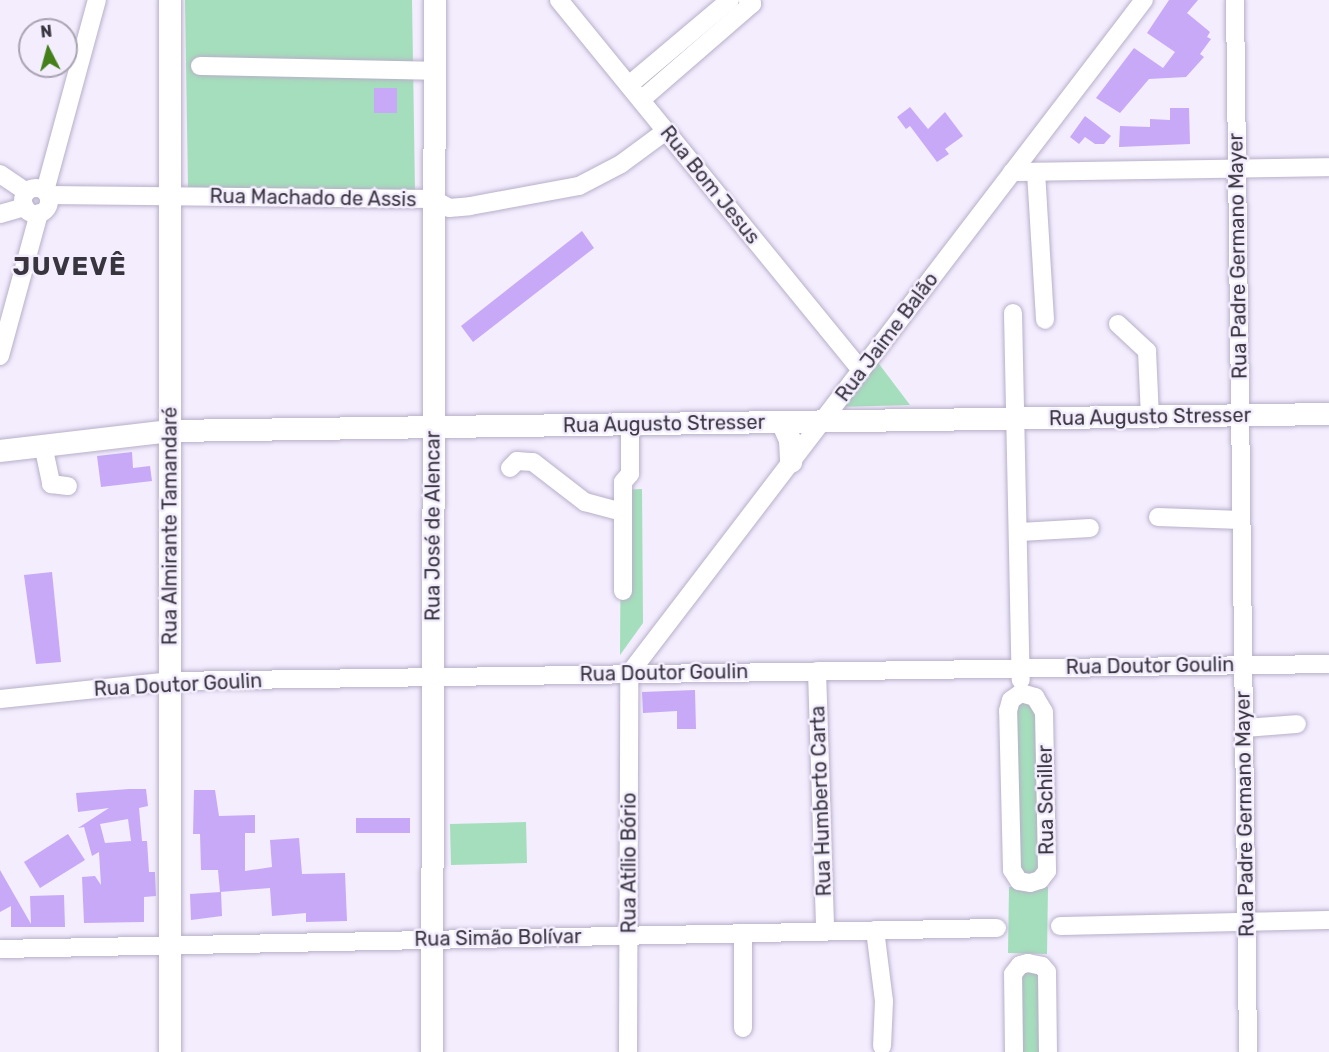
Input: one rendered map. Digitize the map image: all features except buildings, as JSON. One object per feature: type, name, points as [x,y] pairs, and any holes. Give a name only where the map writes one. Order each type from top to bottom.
[{"type":"main road","name":"Rua Almirante Tamandaré","points":[[170,0],[170,1052]]},
{"type":"main road","name":"Rua José de Alencar","points":[[432,1052],[435,0]]},
{"type":"main road","name":"Rua Augusto Stresser","points":[[6,448],[170,431],[1329,414]]},
{"type":"main road","points":[[782,422],[790,440],[791,462]]},
{"type":"street","points":[[0,356],[37,200],[98,0]]},
{"type":"street","name":"Rua Bom Jesus","points":[[559,0],[861,370]]},
{"type":"street","points":[[629,85],[730,0]]},
{"type":"street","points":[[641,100],[752,4],[748,0]]},
{"type":"street","name":"Rua Jaime Balão","points":[[629,674],[1144,0]]},
{"type":"street","name":"Rua Padre Germano Mayer","points":[[1235,0],[1248,1052]]},
{"type":"street","points":[[200,66],[435,71]]},
{"type":"street","name":"Rua Machado de Assis","points":[[0,214],[37,200],[170,197],[433,199],[449,208],[470,207],[579,186],[621,164],[666,131]]},
{"type":"street","points":[[1012,172],[1329,167]]},
{"type":"street","points":[[1036,172],[1045,320]]},
{"type":"street","points":[[0,174],[37,200]]},
{"type":"street","name":"Rua Schiller","points":[[1013,313],[1018,419],[1021,693]]},
{"type":"street","points":[[1118,324],[1147,351],[1149,417]]},
{"type":"street","points":[[623,591],[623,482],[630,474],[630,424]]},
{"type":"street","points":[[43,445],[51,484],[68,486]]},
{"type":"street","points":[[510,468],[517,461],[533,462],[585,502],[623,512]]},
{"type":"street","points":[[1158,517],[1241,520]]},
{"type":"street","points":[[1020,532],[1090,528]]},
{"type":"street","name":"Rua Doutor Goulin","points":[[0,699],[170,681],[1329,664]]},
{"type":"street","name":"Rua Humberto Carta","points":[[817,671],[825,931]]},
{"type":"street","name":"Rua Atílio Bório","points":[[628,1052],[629,674]]},
{"type":"street","name":"Rua Schiller","points":[[1021,693],[1035,697],[1044,712],[1047,871],[1040,880],[1030,883],[1019,880],[1012,870],[1008,711],[1011,700],[1021,693]]},
{"type":"street","points":[[1244,728],[1297,724]]},
{"type":"street","points":[[1060,926],[1329,920]]},
{"type":"street","name":"Rua Simão Bolívar","points":[[0,949],[997,928]]},
{"type":"street","points":[[875,930],[884,992],[882,1046]]},
{"type":"street","points":[[743,933],[743,1028]]},
{"type":"street","points":[[1014,1052],[1013,974],[1020,964],[1028,963],[1042,966],[1047,972],[1048,1052]]},
{"type":"green space","points":[[185,0],[412,0],[415,191],[188,187]]},
{"type":"green space","points":[[876,360],[910,405],[839,407]]},
{"type":"green space","points":[[642,489],[643,623],[620,655],[621,490]]},
{"type":"green space","points":[[1019,701],[1037,705],[1042,865],[1034,877],[1019,872],[1015,705]]},
{"type":"green space","points":[[526,822],[527,863],[451,865],[450,824]]},
{"type":"green space","points":[[1009,887],[1048,887],[1047,954],[1008,953]]},
{"type":"green space","points":[[1019,971],[1041,971],[1044,1052],[1018,1052]]},
{"type":"district","name":"JUVEVÊ","points":[[70,267]]}]
